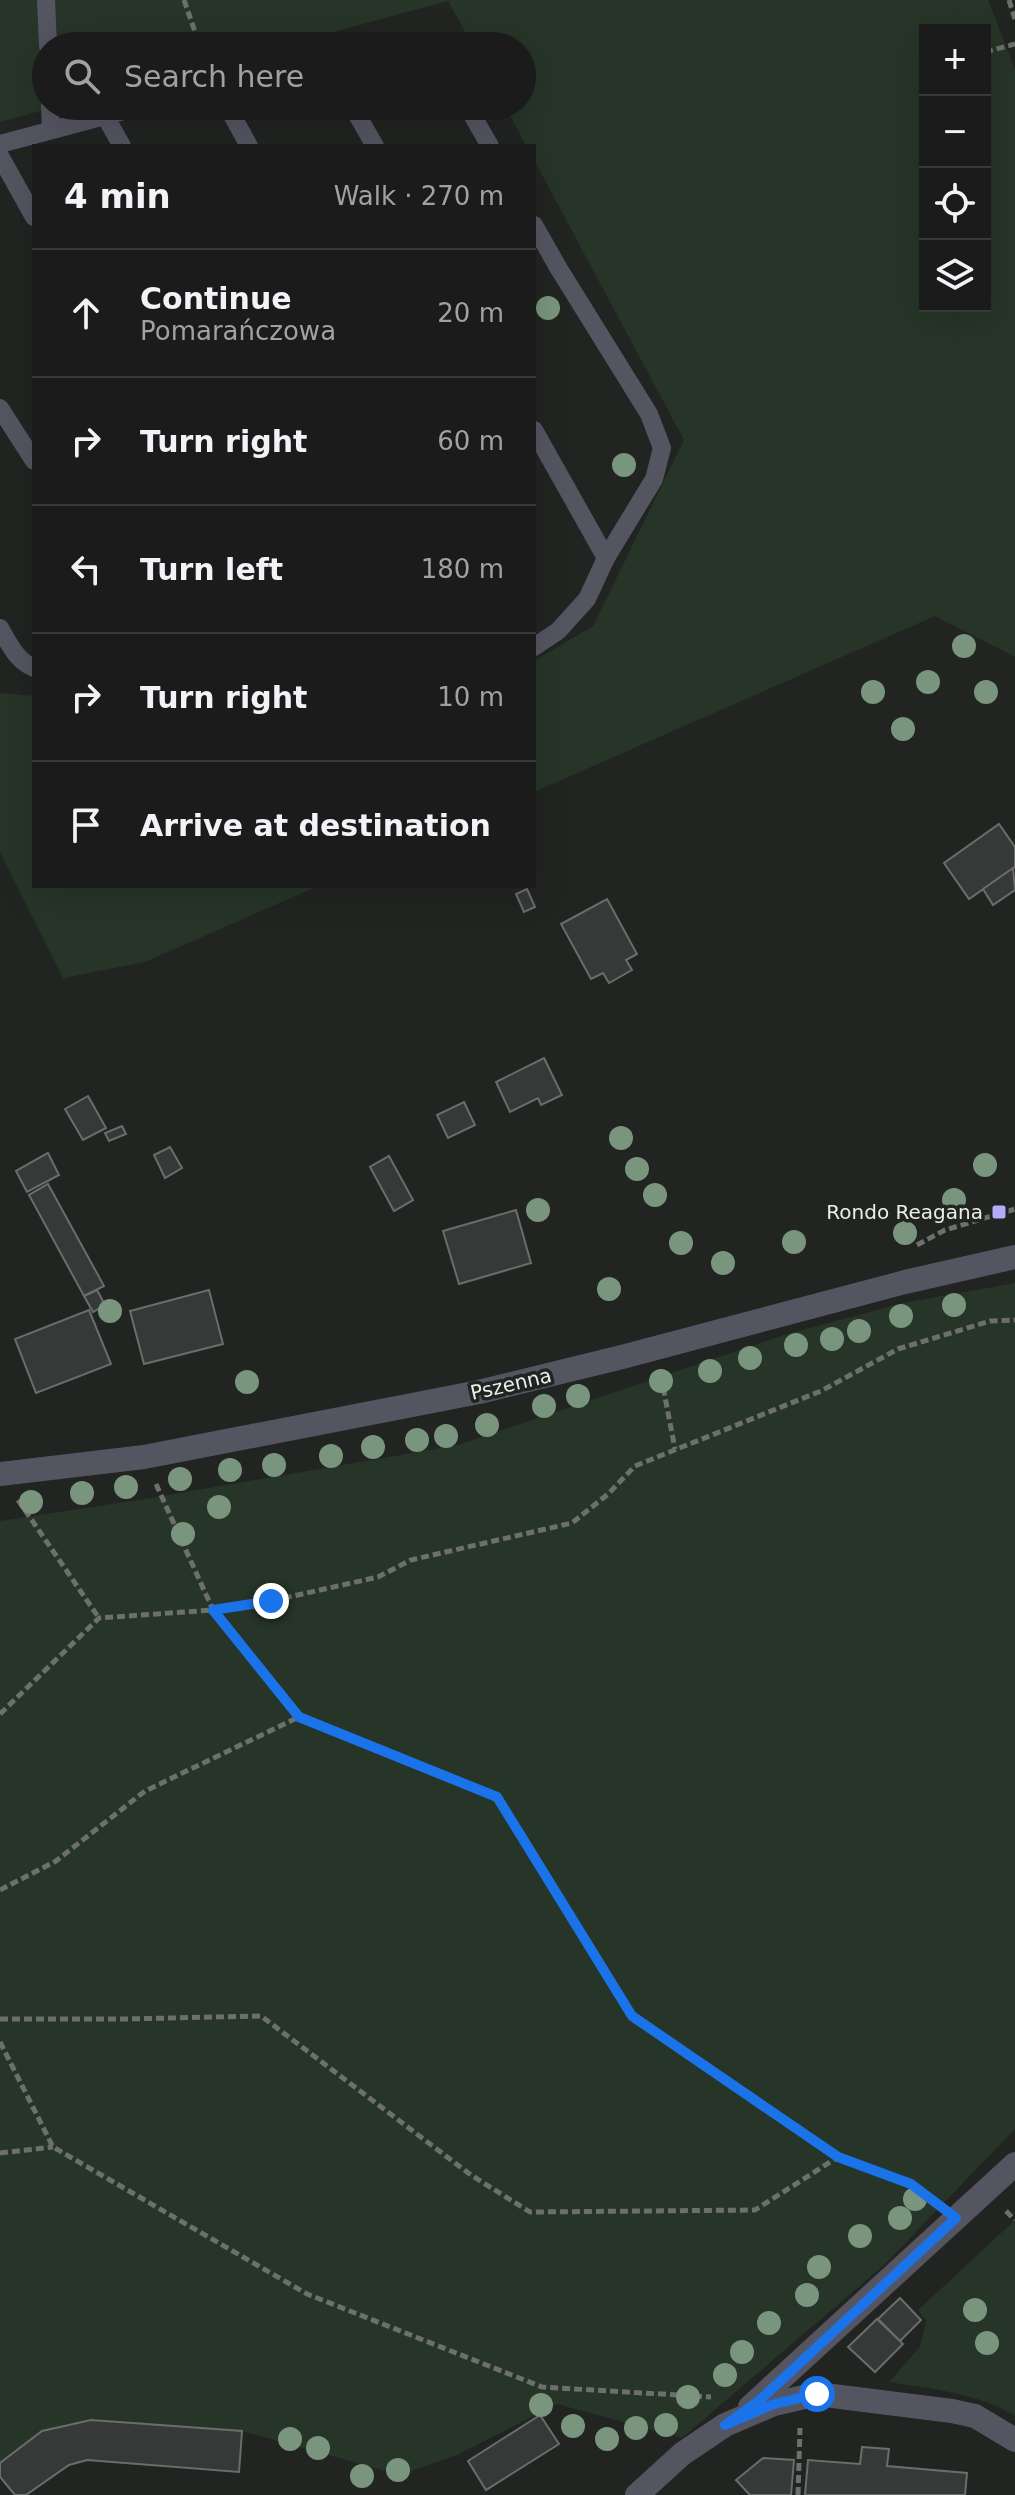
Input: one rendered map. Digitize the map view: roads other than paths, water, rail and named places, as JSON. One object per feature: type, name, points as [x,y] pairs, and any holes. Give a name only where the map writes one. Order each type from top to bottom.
[{"type":"street","name":"Pszenna","points":[[4,1474],[144,1457],[479,1392],[897,1284],[1015,1257]]},
{"type":"street","points":[[637,2495],[682,2454],[760,2400],[1015,2164]]},
{"type":"street","points":[[725,2425],[774,2404],[817,2394],[975,2416],[1015,2440]]},
{"type":"lane","points":[[46,0],[47,32]]},
{"type":"lane","points":[[51,120],[51,130]]},
{"type":"lane","points":[[0,144],[90,120]]},
{"type":"lane","points":[[107,120],[121,144]]},
{"type":"lane","points":[[235,120],[248,144]]},
{"type":"lane","points":[[360,120],[374,144]]},
{"type":"lane","points":[[475,120],[489,144]]},
{"type":"lane","points":[[0,156],[32,213]]},
{"type":"lane","points":[[536,228],[649,414],[662,448],[654,479],[606,558],[587,599],[558,631],[536,646]]},
{"type":"lane","points":[[0,408],[32,458]]},
{"type":"lane","points":[[536,434],[606,558]]},
{"type":"lane","points":[[0,628],[12,650],[32,667]]},
{"type":"place","name":"Rondo Reagana","points":[[999,1212]]}]
